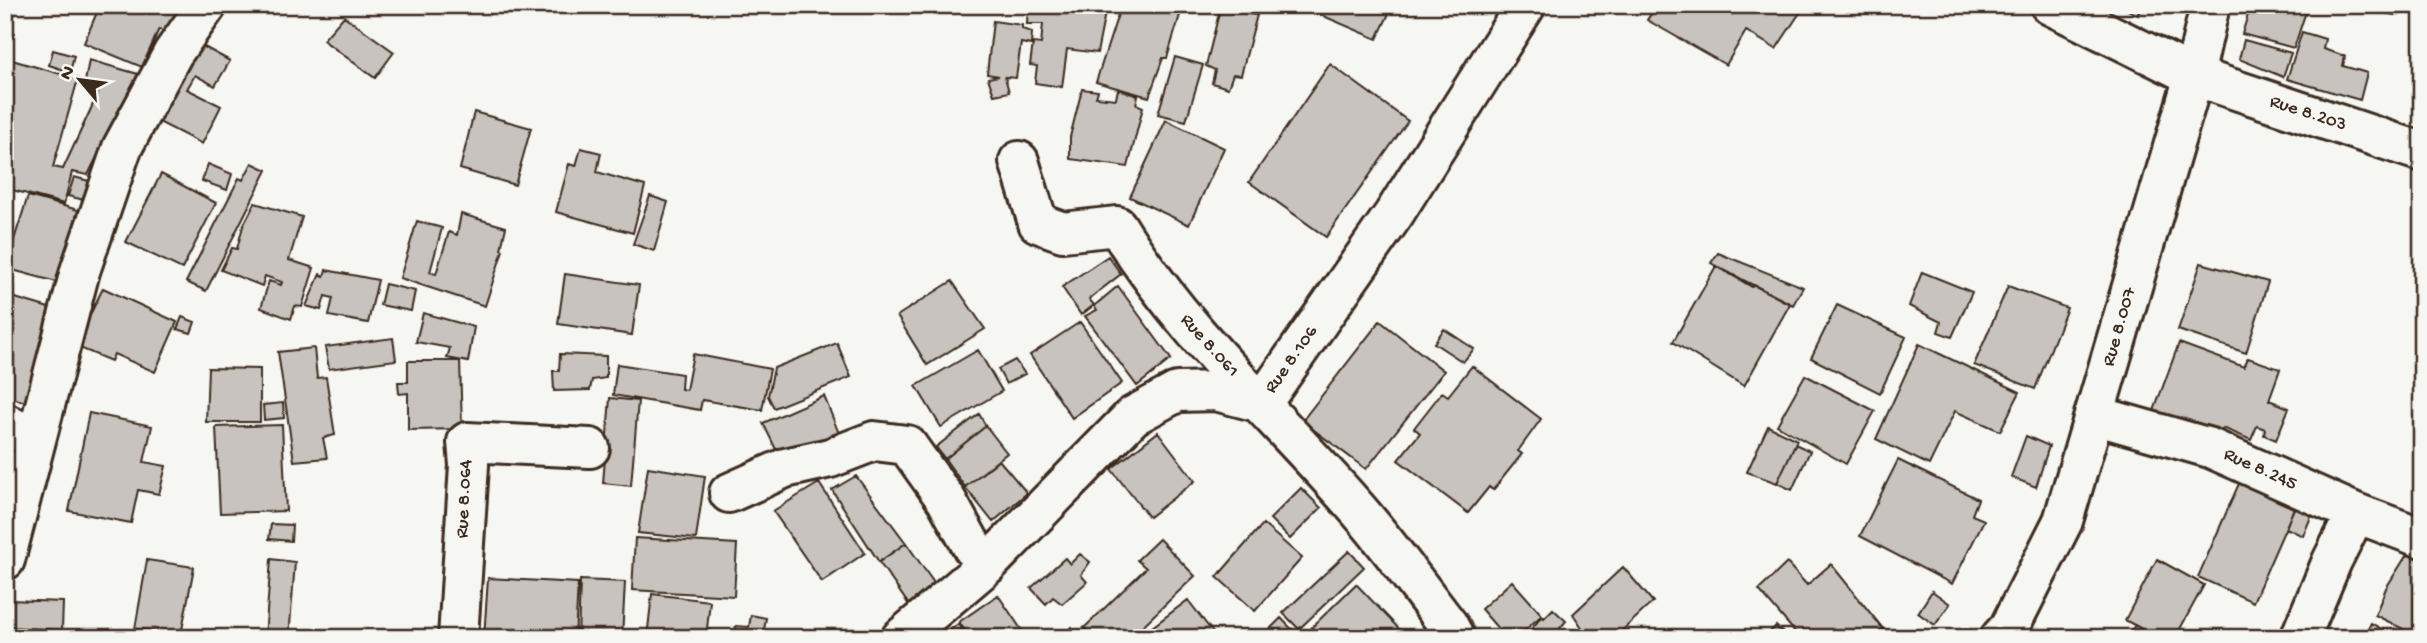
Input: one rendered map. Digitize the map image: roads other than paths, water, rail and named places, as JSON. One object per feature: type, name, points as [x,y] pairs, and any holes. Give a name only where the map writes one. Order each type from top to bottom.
[{"type":"street","points":[[5,560],[21,432],[122,148],[173,53],[207,5]]},
{"type":"street","name":"Rue 8.106","points":[[901,638],[987,565],[1133,416],[1177,392],[1216,391],[1262,403],[1394,214],[1527,5]]},
{"type":"street","name":"Rue 8.203","points":[[2050,5],[2194,76],[2422,152]]},
{"type":"street","name":"Rue 8.007","points":[[2000,638],[2009,628],[2063,521],[2194,76],[2210,5]]},
{"type":"street","name":"Rue 8.061","points":[[1019,161],[1038,223],[1063,232],[1117,226],[1192,330],[1356,506],[1448,625],[1455,638]]},
{"type":"street","name":"Rue 8.245","points":[[2094,415],[2210,448],[2356,513],[2422,538]]},
{"type":"street","points":[[729,494],[785,468],[830,458],[874,441],[907,445],[947,501],[973,548],[982,554],[987,565]]},
{"type":"street","name":"Rue 8.064","points":[[458,638],[469,465],[467,442],[590,448]]},
{"type":"street","points":[[2300,638],[2332,561],[2356,513]]}]
